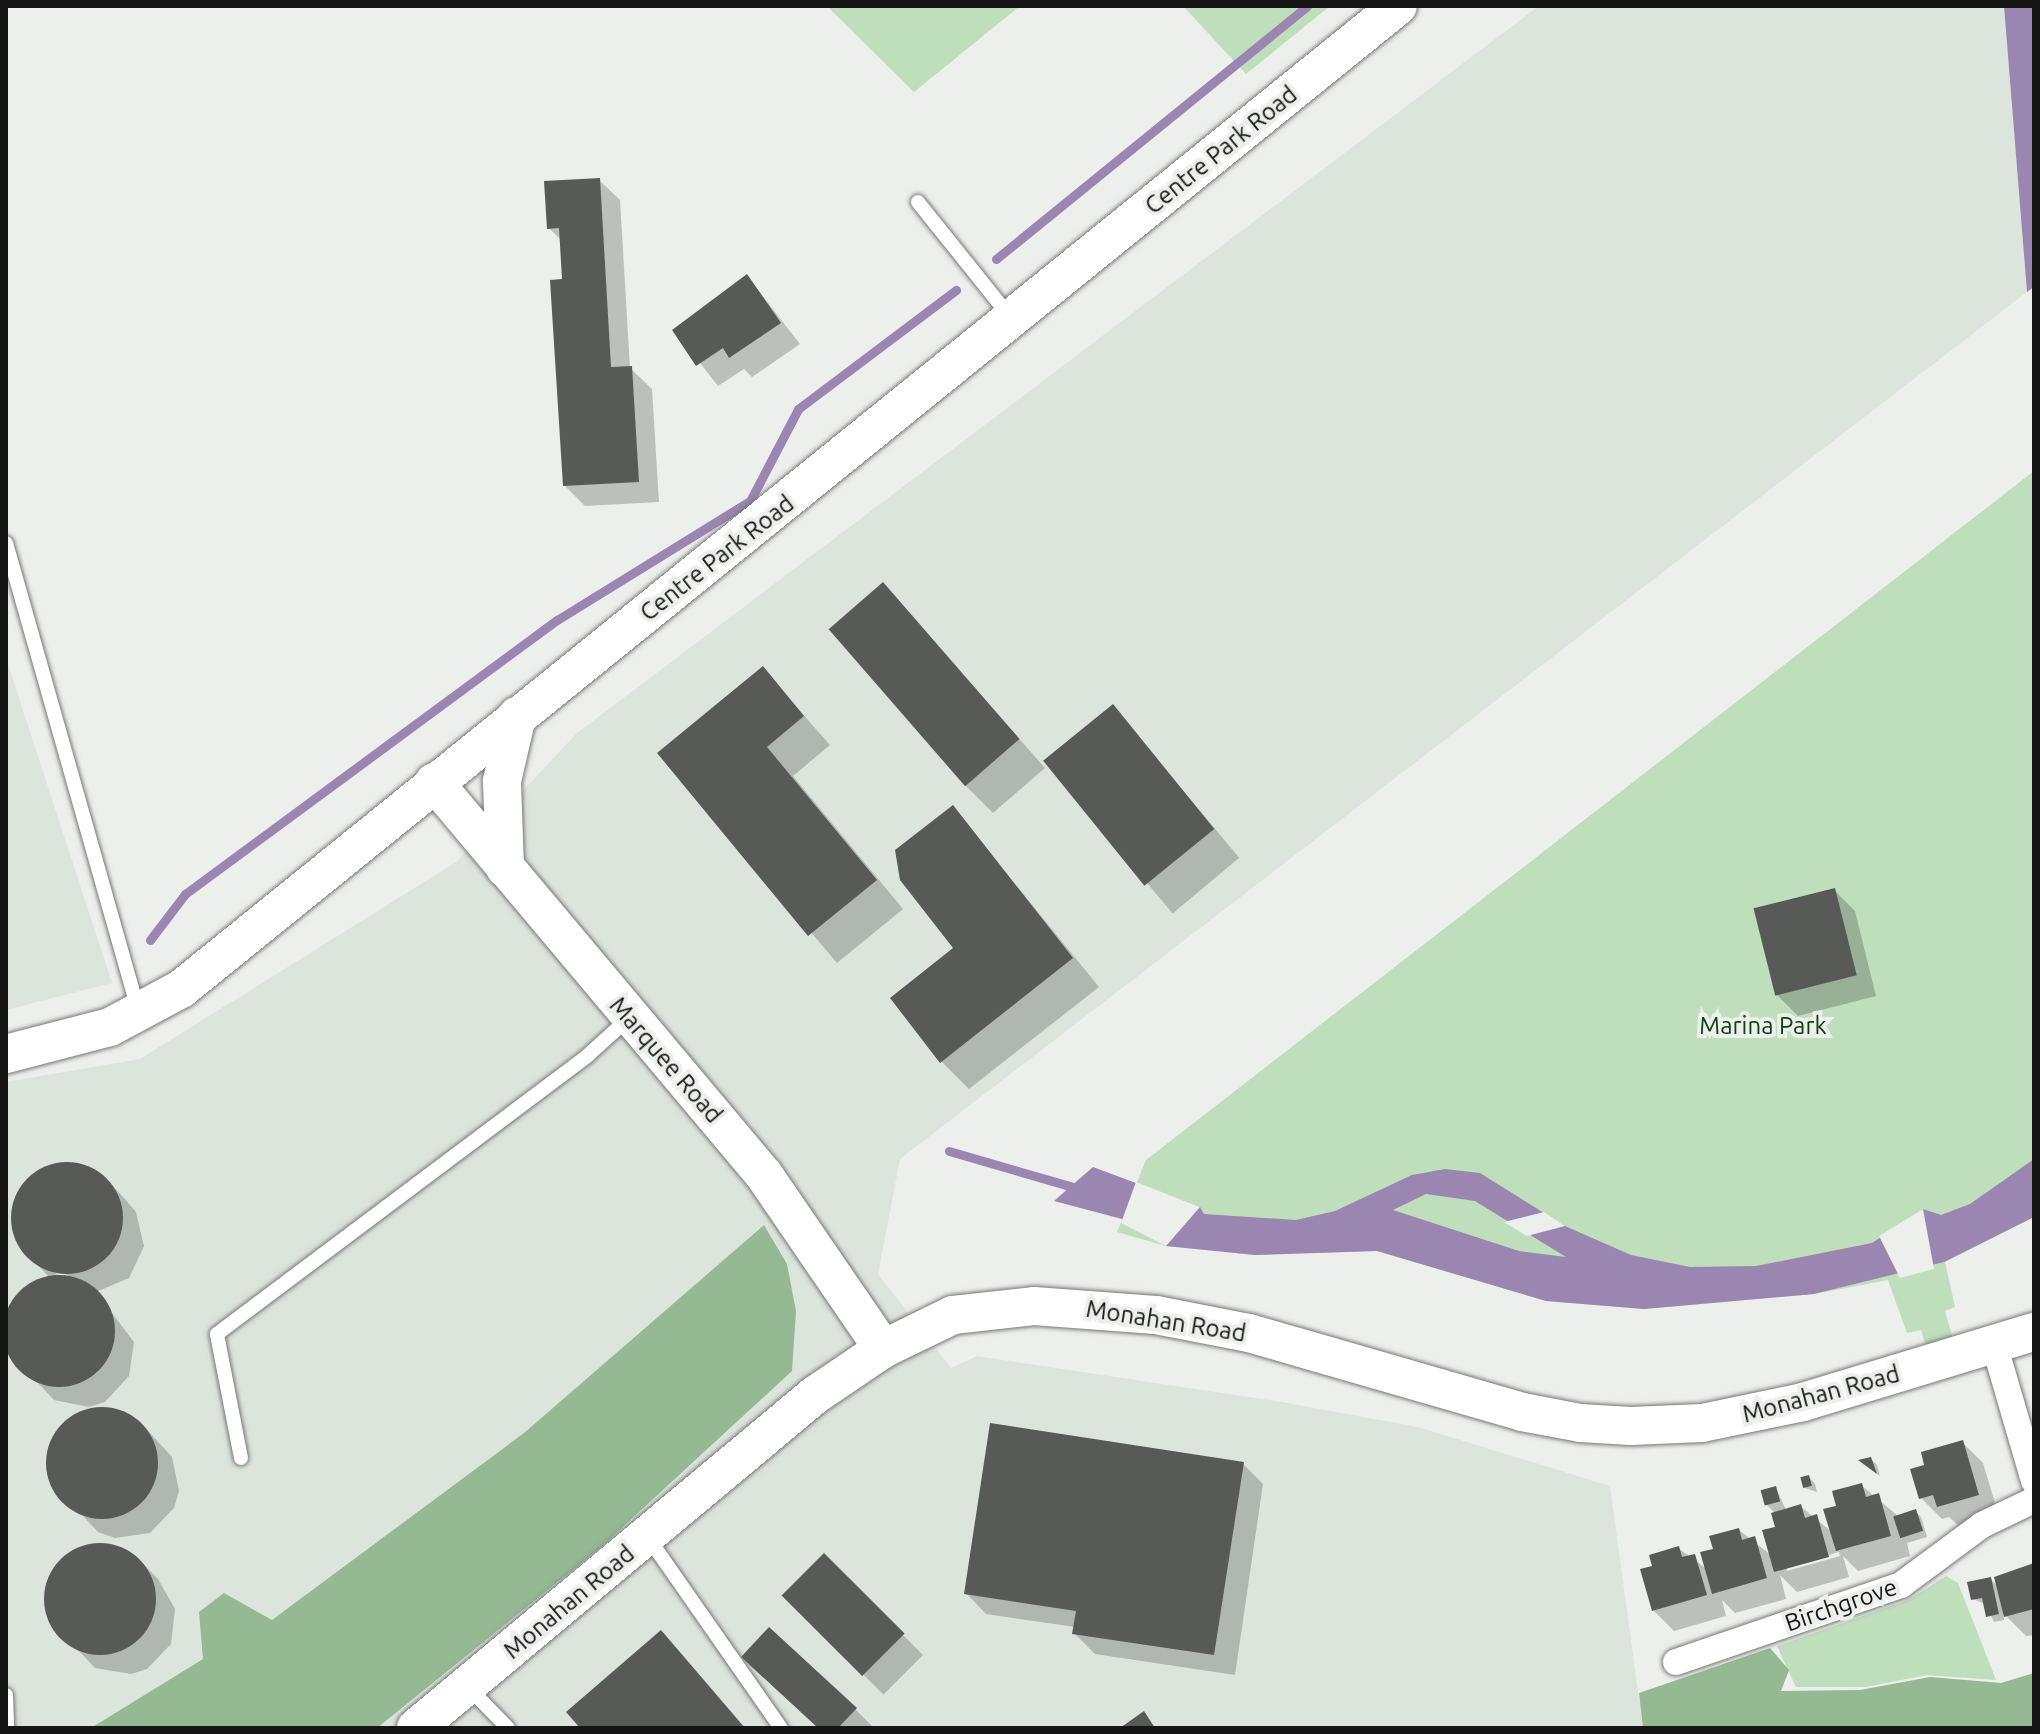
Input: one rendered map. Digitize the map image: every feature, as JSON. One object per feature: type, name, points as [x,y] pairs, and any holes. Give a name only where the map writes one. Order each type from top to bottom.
[{"type":"street","name":"Centre Park Road","points":[[6,1054],[74,1040],[181,989],[1398,6]]},
{"type":"street","points":[[505,868],[502,781],[517,716]]},
{"type":"street","name":"Marquee Road","points":[[434,782],[629,1018],[764,1175],[883,1349]]},
{"type":"street","name":"Monahan Road","points":[[416,1728],[783,1421],[883,1349],[940,1319],[976,1310],[1034,1306],[1125,1312],[1249,1333],[1537,1415],[1631,1426],[1702,1423],[1754,1414],[2034,1332]]},
{"type":"street","points":[[1994,1344],[2034,1481]]},
{"type":"street","name":"Birchgrove","points":[[1676,1662],[1901,1585],[1982,1525],[2034,1500]]},
{"type":"lane","points":[[918,202],[1012,320]]},
{"type":"lane","points":[[6,543],[138,1012]]},
{"type":"lane","points":[[241,1458],[217,1334],[587,1056],[629,1018]]},
{"type":"lane","points":[[647,1536],[781,1728]]},
{"type":"lane","points":[[468,1687],[508,1728]]},
{"type":"lane","points":[[6,1695],[7,1728]]},
{"type":"shaded area","points":[[1539,6],[2004,6],[2027,292],[900,1159],[878,1274],[951,1368],[977,1356],[1282,1402],[1418,1427],[1610,1486],[1643,1728],[6,1728],[6,1082],[140,1059],[456,862],[577,733]]},
{"type":"shaded area","points":[[2004,6],[2034,6],[2034,287],[2027,292]]},
{"type":"shaded area","points":[[6,658],[112,983],[6,1010]]},
{"type":"shaded area","points":[[2034,1159],[2034,1217],[1944,1262],[1814,1294],[1644,1309],[1546,1301],[1377,1251],[1255,1255],[1166,1246],[1122,1219],[1054,1201],[1093,1167],[1200,1207],[1204,1214],[1296,1220],[1335,1211],[1412,1175],[1445,1169],[1480,1173],[1565,1226],[1631,1255],[1690,1267],[1756,1266],[1872,1243],[1923,1209],[1941,1215],[1970,1204]],"holes":[[[1426,1194],[1475,1201],[1566,1257],[1519,1251],[1393,1210]]]},
{"type":"green space","points":[[827,6],[1020,6],[914,92]]},
{"type":"green space","points":[[1183,6],[1330,6],[1246,74]]},
{"type":"green space","name":"Marina Park","points":[[2034,471],[2034,1217],[1945,1262],[1955,1307],[1945,1311],[1953,1339],[1926,1347],[1921,1330],[1907,1333],[1888,1280],[1814,1294],[1644,1309],[1546,1301],[1377,1251],[1255,1255],[1166,1246],[1117,1232],[1146,1160]]},
{"type":"green space","points":[[764,1225],[787,1264],[796,1311],[792,1371],[602,1546],[377,1728],[91,1728],[203,1659],[199,1612],[224,1593],[272,1620],[524,1433]]},
{"type":"green space","points":[[1946,1576],[1958,1583],[1996,1680],[1927,1675],[1866,1687],[1796,1687],[1777,1646],[1908,1600]]},
{"type":"green space","points":[[1770,1648],[1789,1670],[1781,1691],[1860,1690],[1930,1677],[2001,1683],[2034,1673],[2034,1728],[1643,1728],[1639,1693]]},
{"type":"pier","points":[[1136,1182],[1200,1207],[1166,1246],[1121,1223]]},
{"type":"pier","points":[[1923,1209],[1934,1269],[1900,1278],[1879,1236]]},
{"type":"pier","points":[[1544,1212],[1565,1226],[1527,1236],[1504,1222]]},
{"type":"building","points":[[600,178],[611,367],[632,366],[639,482],[563,486],[550,280],[562,279],[559,228],[547,229],[544,181]]},
{"type":"building","points":[[747,274],[781,323],[729,358],[723,348],[696,366],[672,330]]},
{"type":"building","points":[[883,582],[1019,739],[965,786],[829,629]]},
{"type":"building","points":[[763,666],[804,716],[767,747],[877,880],[808,936],[657,753]]},
{"type":"building","points":[[1113,704],[1214,829],[1144,886],[1043,761]]},
{"type":"building","points":[[953,805],[1073,958],[940,1063],[890,998],[953,948],[900,880],[895,850]]},
{"type":"building","points":[[1835,888],[1857,975],[1775,996],[1753,908]]},
{"type":"building","points":[[67,1162],[88,1166],[107,1178],[119,1197],[123,1218],[119,1239],[107,1258],[88,1270],[67,1274],[46,1270],[27,1258],[15,1239],[11,1218],[15,1197],[27,1178],[46,1166]]},
{"type":"building","points":[[59,1275],[80,1279],[98,1292],[111,1310],[115,1331],[111,1352],[98,1370],[80,1383],[59,1387],[38,1383],[20,1370],[7,1352],[3,1331],[7,1310],[20,1292],[38,1279]]},
{"type":"building","points":[[102,1407],[124,1411],[142,1423],[154,1441],[158,1463],[154,1485],[142,1503],[124,1515],[102,1519],[80,1515],[62,1503],[50,1485],[46,1463],[50,1441],[62,1423],[80,1411]]},
{"type":"building","points":[[990,1423],[1244,1462],[1214,1655],[1072,1634],[1076,1611],[964,1594]]},
{"type":"building","points":[[1963,1440],[1979,1495],[1937,1507],[1933,1495],[1919,1499],[1910,1469],[1924,1465],[1921,1452]]},
{"type":"building","points":[[1871,1457],[1877,1474],[1858,1460]]},
{"type":"building","points":[[1809,1475],[1812,1486],[1803,1488],[1800,1477]]},
{"type":"building","points":[[1862,1483],[1866,1497],[1879,1493],[1891,1536],[1836,1551],[1823,1509],[1836,1506],[1832,1491]]},
{"type":"building","points":[[1776,1486],[1780,1501],[1765,1506],[1761,1490]]},
{"type":"building","points":[[1801,1504],[1805,1518],[1817,1514],[1829,1557],[1774,1572],[1762,1530],[1775,1527],[1771,1513]]},
{"type":"building","points":[[1916,1509],[1923,1531],[1900,1538],[1893,1516]]},
{"type":"building","points":[[1739,1528],[1742,1540],[1755,1536],[1767,1578],[1712,1594],[1700,1552],[1713,1549],[1709,1536]]},
{"type":"building","points":[[100,1543],[122,1547],[140,1559],[152,1577],[156,1599],[152,1621],[140,1639],[122,1651],[100,1655],[78,1651],[60,1639],[48,1621],[44,1599],[48,1577],[60,1559],[78,1547]]},
{"type":"building","points":[[1679,1546],[1682,1557],[1695,1554],[1707,1595],[1652,1611],[1640,1569],[1652,1566],[1649,1555]]},
{"type":"building","points":[[824,1553],[905,1634],[862,1676],[782,1595]]},
{"type":"building","points":[[2034,1563],[2034,1609],[2004,1617],[1994,1577]]},
{"type":"building","points":[[1991,1577],[1999,1614],[1986,1617],[1982,1598],[1971,1600],[1967,1582]]},
{"type":"building","points":[[769,1627],[857,1708],[838,1728],[818,1728],[741,1657]]},
{"type":"building","points":[[661,1630],[745,1728],[580,1728],[566,1712]]},
{"type":"building","points":[[1144,1711],[1155,1728],[1120,1728]]},
{"type":"waterway","points":[[996,259],[1307,6]]},
{"type":"waterway","points":[[150,940],[185,894],[557,620],[750,501],[798,409],[956,290]]},
{"type":"waterway","points":[[949,1151],[1080,1189]]}]
